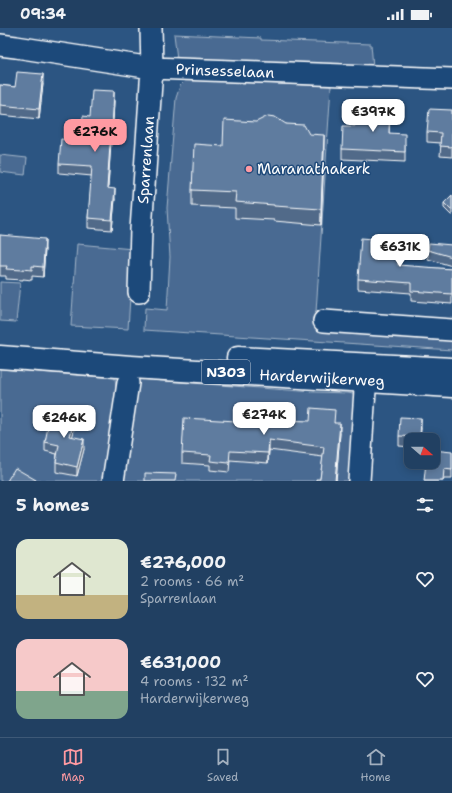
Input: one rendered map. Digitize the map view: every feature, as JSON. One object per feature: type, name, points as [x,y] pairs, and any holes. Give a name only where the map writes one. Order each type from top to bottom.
[{"type":"main road","name":"Harderwijkerweg","points":[[0,345],[452,369]]},
{"type":"main road","name":"Harderwijkerweg","points":[[0,357],[147,368],[452,386]]},
{"type":"street","name":"Sparrenlaan","points":[[139,292],[141,230],[152,68],[151,28]]},
{"type":"street","name":"Prinsesselaan","points":[[0,46],[16,47],[152,68],[452,79]]},
{"type":"street","points":[[324,322],[452,330]]},
{"type":"street","points":[[113,481],[128,383]]},
{"type":"street","points":[[359,481],[365,390]]},
{"type":"shaded area","points":[[174,34],[261,38],[261,40],[371,44],[373,67],[177,59]]},
{"type":"shaded area","points":[[186,80],[331,86],[315,327],[452,336],[452,350],[144,330],[145,308],[167,310],[170,257],[167,208],[176,98],[180,86]]},
{"type":"shaded area","points":[[0,155],[27,158],[25,175],[0,172]]},
{"type":"shaded area","points":[[77,244],[133,249],[128,329],[71,326]]},
{"type":"shaded area","points":[[0,282],[20,283],[16,322],[0,321]]},
{"type":"shaded area","points":[[0,369],[115,378],[116,388],[113,424],[103,481],[0,481]]},
{"type":"shaded area","points":[[137,379],[314,392],[348,393],[358,395],[352,481],[124,481]]},
{"type":"building","points":[[17,72],[43,74],[39,109],[0,105],[0,85],[15,87]]},
{"type":"building","points":[[92,90],[114,91],[107,188],[115,189],[112,220],[88,218],[92,166],[59,164],[61,139],[81,140],[83,116],[90,117]]},
{"type":"building","points":[[375,107],[390,107],[389,133],[405,134],[405,152],[342,149],[343,126],[355,126],[355,113],[374,114]]},
{"type":"building","points":[[429,109],[452,110],[452,147],[440,146],[441,133],[427,132]]},
{"type":"building","points":[[268,116],[275,117],[286,124],[304,125],[309,134],[324,135],[321,209],[235,202],[236,192],[192,190],[194,144],[223,146],[224,120],[256,122]]},
{"type":"building","points":[[452,195],[452,211],[444,203]]},
{"type":"building","points":[[0,235],[45,239],[43,267],[32,266],[32,270],[23,270],[6,269],[7,266],[0,266]]},
{"type":"building","points":[[361,238],[400,241],[398,265],[452,269],[452,294],[411,291],[411,283],[358,279]]},
{"type":"building","points":[[429,243],[452,245],[452,257],[428,250]]},
{"type":"building","points":[[258,405],[281,406],[280,420],[310,421],[311,408],[335,410],[334,423],[340,423],[335,481],[316,481],[316,479],[320,479],[324,447],[269,440],[268,453],[230,451],[229,463],[210,461],[211,455],[182,453],[184,418],[254,422],[255,418],[258,419]]},
{"type":"building","points":[[51,412],[75,417],[70,436],[84,439],[77,467],[56,462],[59,445],[45,442]]},
{"type":"building","points":[[400,417],[421,418],[420,433],[404,433],[404,436],[399,436]]},
{"type":"building","points":[[440,451],[452,452],[452,470],[444,469],[443,481],[424,481],[425,469],[440,469]]},
{"type":"building","points":[[15,468],[36,480],[36,481],[7,481]]},
{"type":"building","points":[[145,473],[176,474],[175,481],[145,481]]},
{"type":"place","name":"Maranathakerk","points":[[249,169]]}]
